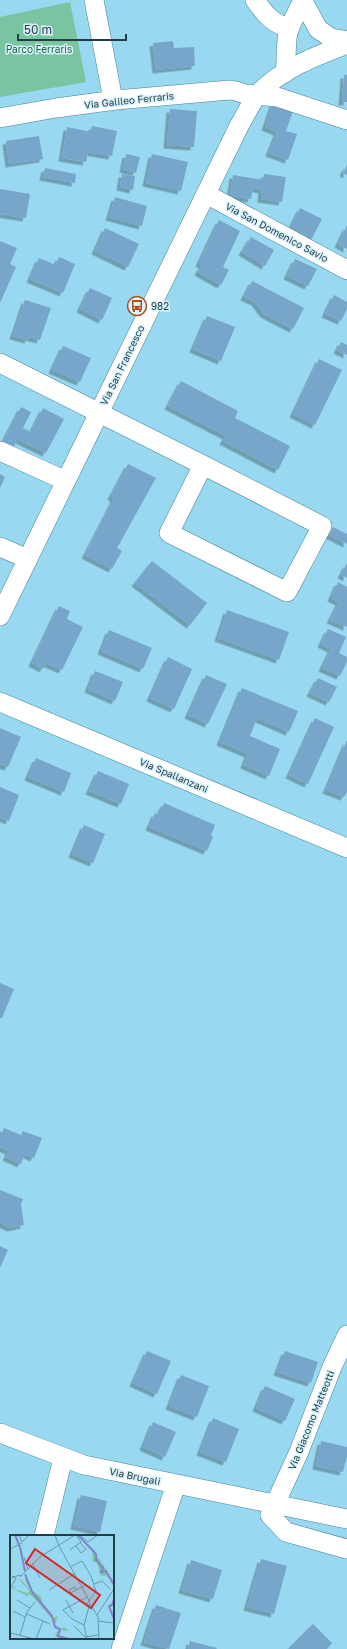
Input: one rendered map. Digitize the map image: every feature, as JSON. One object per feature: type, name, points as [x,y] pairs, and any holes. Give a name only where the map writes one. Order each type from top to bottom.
[{"type":"street","points":[[94,0],[113,100]]},
{"type":"street","points":[[255,0],[264,12],[278,25],[290,28]]},
{"type":"street","points":[[285,73],[287,40],[290,28],[303,1]]},
{"type":"street","points":[[303,1],[318,29],[331,38],[347,42]]},
{"type":"street","name":"Via San Francesco","points":[[0,616],[239,126],[258,95],[285,73],[347,42]]},
{"type":"street","name":"Via Galileo Ferraris","points":[[0,118],[113,100],[236,90],[245,94],[277,97],[347,120]]},
{"type":"street","name":"Via San Domenico Savio","points":[[206,194],[347,270]]},
{"type":"street","points":[[0,363],[203,465],[322,526],[287,592],[170,533],[203,465]]},
{"type":"street","points":[[0,451],[66,481]]},
{"type":"street","points":[[0,547],[28,559]]},
{"type":"street","name":"Via Spallanzani","points":[[0,702],[347,848]]},
{"type":"street","name":"Via Giacomo Matteotti","points":[[275,1504],[298,1454],[332,1367],[347,1336]]},
{"type":"street","name":"Via Brugali","points":[[0,1433],[84,1466],[347,1519]]},
{"type":"street","points":[[44,1535],[64,1458]]},
{"type":"street","points":[[122,1649],[176,1484]]},
{"type":"street","points":[[275,1504],[270,1515],[286,1532],[347,1548]]},
{"type":"green space","name":"Parco Ferraris","points":[[70,2],[86,82],[0,97],[0,17]]},
{"type":"building","points":[[173,41],[174,48],[194,47],[195,66],[156,70],[153,43]]},
{"type":"building","points":[[344,75],[347,75],[347,102],[342,102]]},
{"type":"building","points":[[273,103],[293,111],[286,131],[297,134],[288,160],[269,153],[277,132],[265,127]]},
{"type":"building","points":[[170,109],[197,111],[194,147],[167,145]]},
{"type":"building","points":[[92,126],[117,131],[112,156],[88,152],[86,162],[62,158],[67,127],[91,132]]},
{"type":"building","points":[[39,136],[43,159],[9,164],[6,141]]},
{"type":"building","points":[[126,154],[140,157],[136,173],[123,169]]},
{"type":"building","points":[[152,154],[188,162],[181,191],[146,183]]},
{"type":"building","points":[[347,165],[347,175],[343,173]]},
{"type":"building","points":[[45,168],[76,174],[75,183],[43,177]]},
{"type":"building","points":[[122,174],[135,176],[133,190],[120,187]]},
{"type":"building","points":[[264,174],[286,177],[282,202],[261,199],[262,190],[253,188],[251,199],[230,196],[233,175],[263,180]]},
{"type":"building","points":[[0,189],[30,194],[26,218],[0,214]]},
{"type":"building","points":[[115,197],[147,206],[142,226],[109,217]]},
{"type":"building","points":[[300,208],[322,219],[311,240],[290,229]]},
{"type":"building","points":[[219,220],[240,231],[223,267],[229,270],[221,285],[198,272],[202,265],[199,263]]},
{"type":"building","points":[[347,225],[347,249],[338,244]]},
{"type":"building","points":[[105,228],[139,244],[128,267],[95,251]]},
{"type":"building","points":[[251,237],[274,250],[265,266],[242,252]]},
{"type":"building","points":[[0,241],[17,248],[10,264],[16,267],[0,303]]},
{"type":"building","points":[[59,257],[75,264],[63,293],[30,279],[39,258],[56,265]]},
{"type":"building","points":[[295,259],[317,269],[308,286],[287,276]]},
{"type":"building","points":[[252,281],[304,308],[293,329],[264,314],[255,302],[244,297]]},
{"type":"building","points":[[90,288],[112,298],[102,320],[80,309]]},
{"type":"building","points":[[334,295],[347,302],[347,309],[341,321],[325,314]]},
{"type":"building","points":[[25,300],[51,308],[40,340],[29,337],[28,340],[13,336]]},
{"type":"building","points":[[207,316],[235,327],[221,361],[193,349]]},
{"type":"building","points":[[341,342],[347,345],[347,355],[337,350]]},
{"type":"building","points":[[63,346],[91,358],[80,382],[52,370]]},
{"type":"building","points":[[319,359],[342,370],[315,425],[293,414]]},
{"type":"building","points":[[181,381],[238,411],[235,418],[290,446],[278,470],[223,441],[226,436],[168,406]]},
{"type":"building","points":[[21,407],[31,412],[23,428],[31,432],[43,408],[64,419],[46,453],[17,439],[14,447],[3,442]]},
{"type":"building","points":[[128,464],[156,478],[117,548],[122,551],[112,569],[85,555],[114,499],[111,496]]},
{"type":"building","points":[[0,474],[5,477],[0,488]]},
{"type":"building","points":[[333,527],[347,534],[347,544],[329,535]]},
{"type":"building","points":[[152,561],[207,603],[190,625],[135,583]]},
{"type":"building","points":[[347,563],[347,578],[341,575]]},
{"type":"building","points":[[338,582],[347,587],[347,627],[330,620],[339,602],[331,598]]},
{"type":"building","points":[[59,606],[70,611],[67,619],[83,627],[62,670],[46,663],[43,669],[32,663]]},
{"type":"building","points":[[227,610],[289,632],[279,660],[218,638]]},
{"type":"building","points":[[328,629],[346,637],[339,653],[347,657],[347,662],[340,676],[322,668],[331,649],[321,644]]},
{"type":"building","points":[[109,630],[152,648],[143,669],[101,651]]},
{"type":"building","points":[[168,657],[192,669],[174,709],[150,698]]},
{"type":"building","points":[[95,671],[123,682],[115,701],[88,689]]},
{"type":"building","points":[[206,675],[227,684],[208,724],[188,715]]},
{"type":"building","points":[[318,678],[337,687],[329,702],[310,693]]},
{"type":"building","points":[[242,688],[298,711],[289,732],[257,718],[250,736],[280,749],[269,776],[244,765],[248,754],[220,742]]},
{"type":"building","points":[[315,718],[334,727],[308,784],[289,775]]},
{"type":"building","points":[[0,728],[21,737],[8,767],[0,764]]},
{"type":"building","points":[[347,740],[347,792],[344,797],[326,790]]},
{"type":"building","points":[[36,758],[71,773],[64,792],[28,777]]},
{"type":"building","points":[[98,771],[129,784],[121,804],[89,791]]},
{"type":"building","points":[[0,787],[19,795],[9,821],[0,817]]},
{"type":"building","points":[[164,803],[215,825],[211,835],[213,837],[207,851],[149,827],[155,813],[159,814]]},
{"type":"building","points":[[84,825],[105,834],[93,863],[72,854]]},
{"type":"building","points":[[0,983],[14,989],[2,1018],[0,1018]]},
{"type":"building","points":[[4,1128],[21,1135],[23,1131],[42,1138],[34,1158],[25,1154],[21,1164],[6,1157],[9,1151],[0,1147],[0,1138]]},
{"type":"building","points":[[0,1190],[23,1199],[21,1204],[24,1225],[11,1228],[0,1223]]},
{"type":"building","points":[[0,1246],[8,1250],[0,1268]]},
{"type":"building","points":[[147,1351],[171,1361],[157,1394],[133,1383]]},
{"type":"building","points":[[285,1351],[318,1362],[311,1383],[277,1372]]},
{"type":"building","points":[[181,1375],[209,1386],[197,1417],[169,1406]]},
{"type":"building","points":[[265,1386],[295,1399],[285,1421],[256,1408]]},
{"type":"building","points":[[213,1418],[239,1429],[226,1462],[200,1452]]},
{"type":"building","points":[[153,1422],[176,1432],[165,1457],[143,1447]]},
{"type":"building","points":[[321,1441],[347,1447],[347,1456],[343,1472],[316,1466]]},
{"type":"building","points":[[81,1495],[107,1501],[100,1532],[74,1526]]},
{"type":"building","points":[[261,1559],[287,1566],[274,1614],[247,1607]]},
{"type":"building","points":[[191,1560],[222,1570],[213,1599],[182,1590]]},
{"type":"building","points":[[156,1605],[181,1613],[169,1649],[144,1642]]},
{"type":"building","points":[[313,1624],[332,1643],[327,1649],[288,1649]]},
{"type":"building","points":[[190,1641],[217,1648],[188,1649]]},
{"type":"place","name":"982","points":[[137,306]]}]
